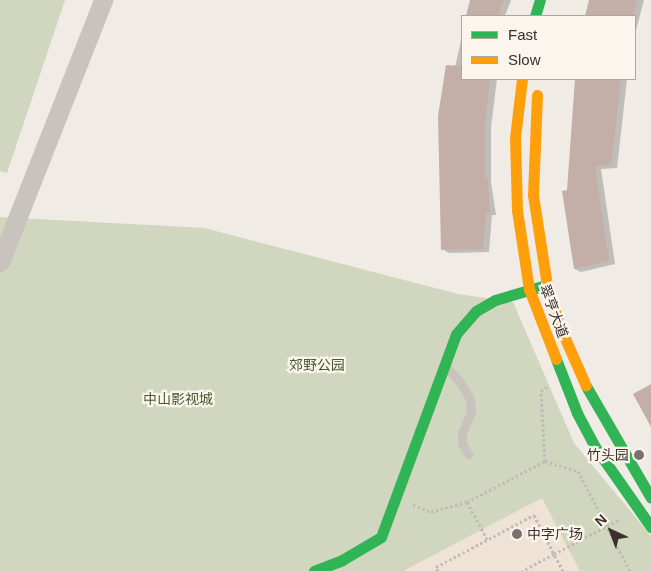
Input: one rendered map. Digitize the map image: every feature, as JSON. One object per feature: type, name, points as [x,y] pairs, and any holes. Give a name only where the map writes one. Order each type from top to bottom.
[{"type":"main road","points":[[535,15],[540,0]]},
{"type":"main road","name":"翠亨大道","points":[[522,80],[515,138],[517,200],[529,289],[562,378],[595,447],[637,510],[651,526]]},
{"type":"main road","name":"翠亨大道","points":[[539,80],[533,195],[547,285],[560,327],[595,406],[651,498]]},
{"type":"main road","points":[[314,571],[342,560],[381,537],[456,334],[476,311],[495,300],[547,285]]},
{"type":"street","points":[[0,262],[5,239],[103,0]]},
{"type":"lane","points":[[445,366],[460,382],[470,399],[471,412],[462,433],[462,443],[468,454]]},
{"type":"path","points":[[545,460],[541,391],[562,378]]},
{"type":"path","points":[[396,499],[431,512],[468,502],[545,460],[578,471],[630,571]]},
{"type":"path","points":[[468,502],[487,539]]},
{"type":"path","points":[[522,571],[637,510]]},
{"type":"path","points":[[438,571],[436,567],[534,515],[563,571]]},
{"type":"green space","points":[[0,0],[65,0],[7,173],[0,171]]},
{"type":"green space","name":"中山影视城","points":[[0,217],[204,228],[458,294],[513,302],[574,443],[651,536],[651,571],[0,571]]},
{"type":"shaded area","name":"中字广场","points":[[542,498],[580,571],[405,571],[405,570]]},
{"type":"building","points":[[470,0],[504,0],[498,15],[466,15]]},
{"type":"building","points":[[589,0],[637,0],[633,15],[585,15]]},
{"type":"building","points":[[446,65],[461,66],[461,80],[490,80],[485,123],[485,179],[488,179],[490,212],[486,213],[483,249],[441,250],[438,116]]},
{"type":"building","points":[[575,80],[621,80],[611,165],[595,166],[609,261],[574,269],[562,191],[567,190]]},
{"type":"building","points":[[651,384],[651,427],[633,394]]},
{"type":"traffic: fast","points":[[535,15],[540,0]]},
{"type":"traffic: fast","points":[[314,571],[342,560],[381,537],[456,334],[476,311],[495,300],[546,285]]},
{"type":"traffic: fast","points":[[556,359],[577,413],[595,447],[651,527]]},
{"type":"traffic: fast","points":[[586,386],[651,498]]},
{"type":"traffic: slow","points":[[522,80],[515,138],[517,210],[529,289],[556,359]]},
{"type":"traffic: slow","points":[[537,95],[533,195],[547,285],[560,327],[586,386]]},
{"type":"place","name":"竹头园","points":[[639,455]]},
{"type":"place","name":"中字广场","points":[[517,534]]},
{"type":"park label","name":"郊野公园","points":[[317,365]]}]
